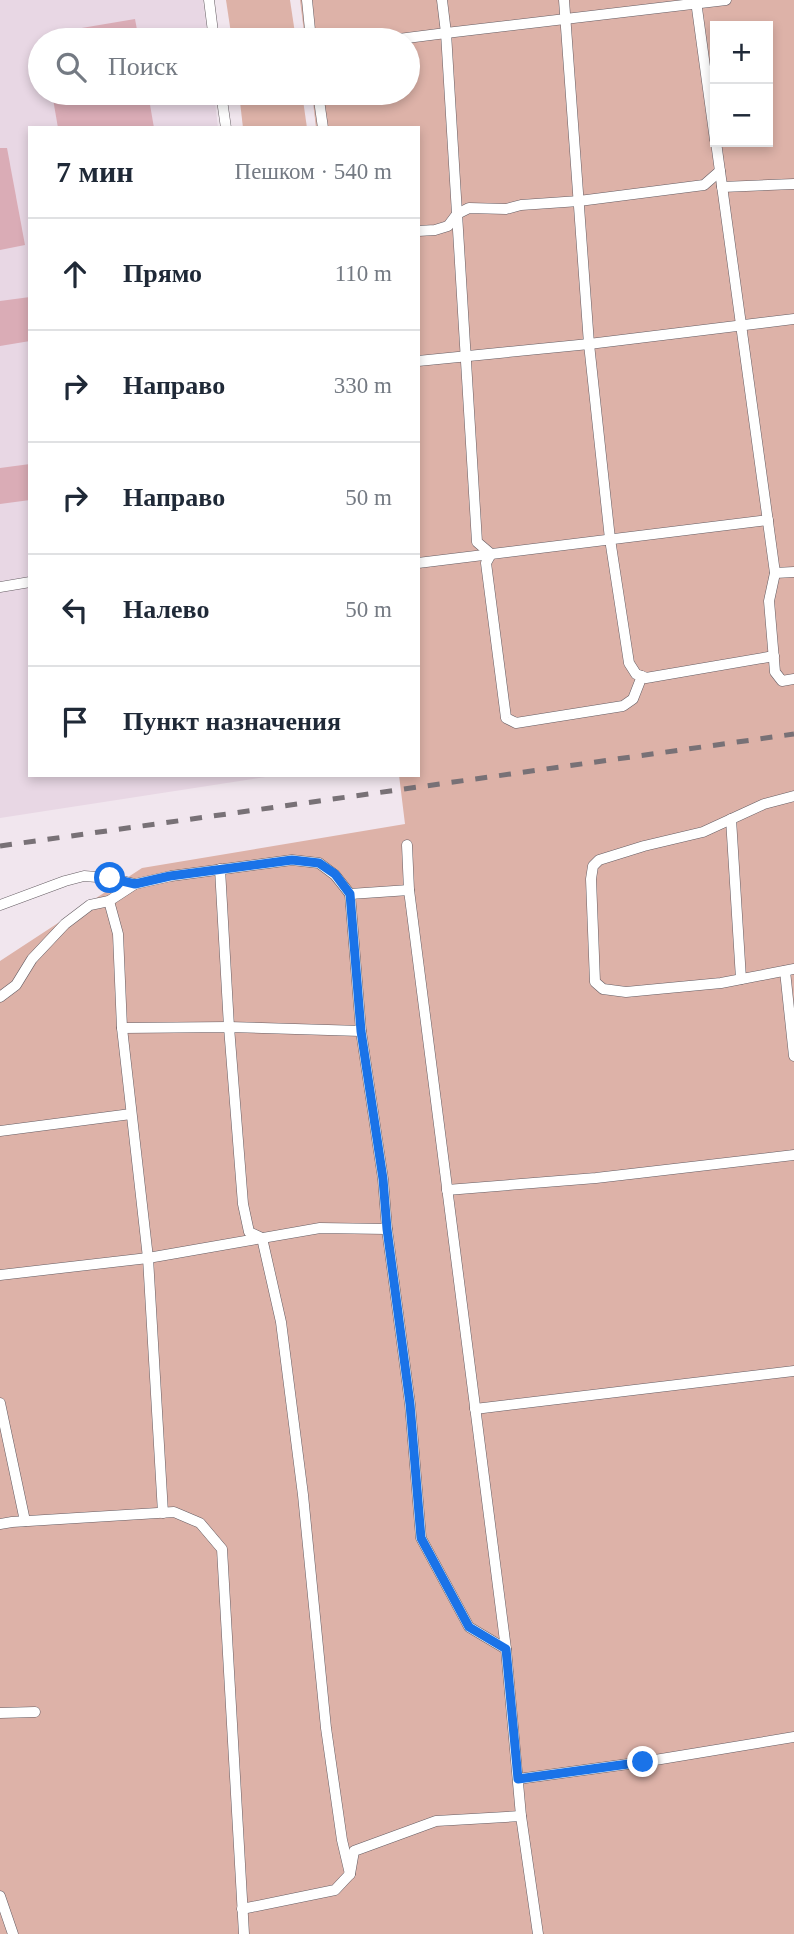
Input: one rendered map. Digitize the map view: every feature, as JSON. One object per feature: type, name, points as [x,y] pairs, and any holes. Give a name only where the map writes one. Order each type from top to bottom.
[{"type":"lane","points":[[209,0],[212,28]]},
{"type":"lane","points":[[307,0],[310,28]]},
{"type":"lane","points":[[442,0],[477,542],[491,554]]},
{"type":"lane","points":[[564,0],[589,344],[610,539],[629,663],[636,674],[646,678],[774,656]]},
{"type":"lane","points":[[420,36],[726,0]]},
{"type":"lane","points":[[696,2],[710,104]]},
{"type":"lane","points":[[223,105],[226,126]]},
{"type":"lane","points":[[320,105],[323,126]]},
{"type":"lane","points":[[716,147],[775,573],[769,601],[775,672],[782,681],[794,680]]},
{"type":"lane","points":[[420,231],[448,226],[457,214],[469,208],[506,209],[521,205],[579,201],[704,185],[720,171]]},
{"type":"lane","points":[[722,187],[794,184]]},
{"type":"lane","points":[[420,361],[794,320]]},
{"type":"lane","points":[[420,563],[768,520]]},
{"type":"lane","points":[[491,554],[486,563],[506,718],[516,723],[623,706],[633,699],[642,676]]},
{"type":"lane","points":[[775,573],[794,572]]},
{"type":"lane","points":[[0,587],[28,582]]},
{"type":"lane","points":[[794,796],[764,804],[703,832],[599,860],[593,866],[591,879],[595,982],[603,989],[626,992],[721,983],[789,970],[794,1056]]},
{"type":"lane","points":[[731,819],[741,979]]},
{"type":"lane","points":[[407,845],[409,890],[506,1649],[521,1816],[538,1934]]},
{"type":"lane","points":[[0,997],[16,985],[32,959],[65,923],[90,905],[109,901],[135,884],[170,876],[292,860],[319,863],[335,874],[350,894],[361,1031],[383,1179],[410,1404],[421,1538],[469,1627],[506,1649]]},
{"type":"lane","points":[[220,869],[243,1204],[249,1232],[262,1238]]},
{"type":"lane","points":[[0,905],[84,876],[135,884]]},
{"type":"lane","points":[[350,894],[409,890]]},
{"type":"lane","points":[[109,901],[118,934],[122,1028],[148,1258],[163,1513]]},
{"type":"lane","points":[[122,1028],[229,1027],[361,1031]]},
{"type":"lane","points":[[0,1131],[131,1114]]},
{"type":"lane","points":[[447,1190],[596,1178],[794,1155]]},
{"type":"lane","points":[[0,1275],[148,1258],[320,1228],[387,1229]]},
{"type":"lane","points":[[262,1238],[281,1322],[303,1495],[326,1728],[349,1874]]},
{"type":"lane","points":[[475,1409],[794,1371]]},
{"type":"lane","points":[[0,1403],[25,1521]]},
{"type":"lane","points":[[0,1524],[174,1512],[201,1523],[222,1549],[244,1934]]},
{"type":"lane","points":[[0,1713],[34,1712]]},
{"type":"lane","points":[[518,1779],[794,1737]]},
{"type":"lane","points":[[242,1909],[335,1891],[349,1874],[354,1851],[436,1821],[521,1816]]},
{"type":"lane","points":[[0,1896],[13,1934]]},
{"type":"shaded area","points":[[0,0],[203,0],[206,28],[28,28],[28,105],[215,105],[218,126],[28,126],[28,777],[266,777],[0,818]]},
{"type":"shaded area","points":[[226,0],[290,0],[294,28],[230,28]]},
{"type":"shaded area","points":[[300,0],[794,0],[794,1934],[0,1934],[0,961],[142,868],[405,824],[399,777],[420,777],[420,126],[316,126],[313,105],[420,105],[420,28],[304,28]]},
{"type":"shaded area","points":[[240,105],[304,105],[307,126],[243,126]]},
{"type":"building","points":[[135,19],[137,28],[82,28]]},
{"type":"building","points":[[54,105],[150,105],[154,126],[58,126]]},
{"type":"building","points":[[0,148],[7,148],[25,245],[0,250]]},
{"type":"building","points":[[28,297],[28,341],[0,346],[0,301]]},
{"type":"building","points":[[28,464],[28,500],[0,504],[0,468]]},
{"type":"railway","points":[[0,846],[794,734]]},
{"type":"route","points":[[110,878],[135,884],[170,876],[292,860],[319,863],[335,874],[350,894],[361,1031],[383,1179],[410,1404],[421,1538],[469,1627],[506,1649],[518,1779],[643,1762]]}]
